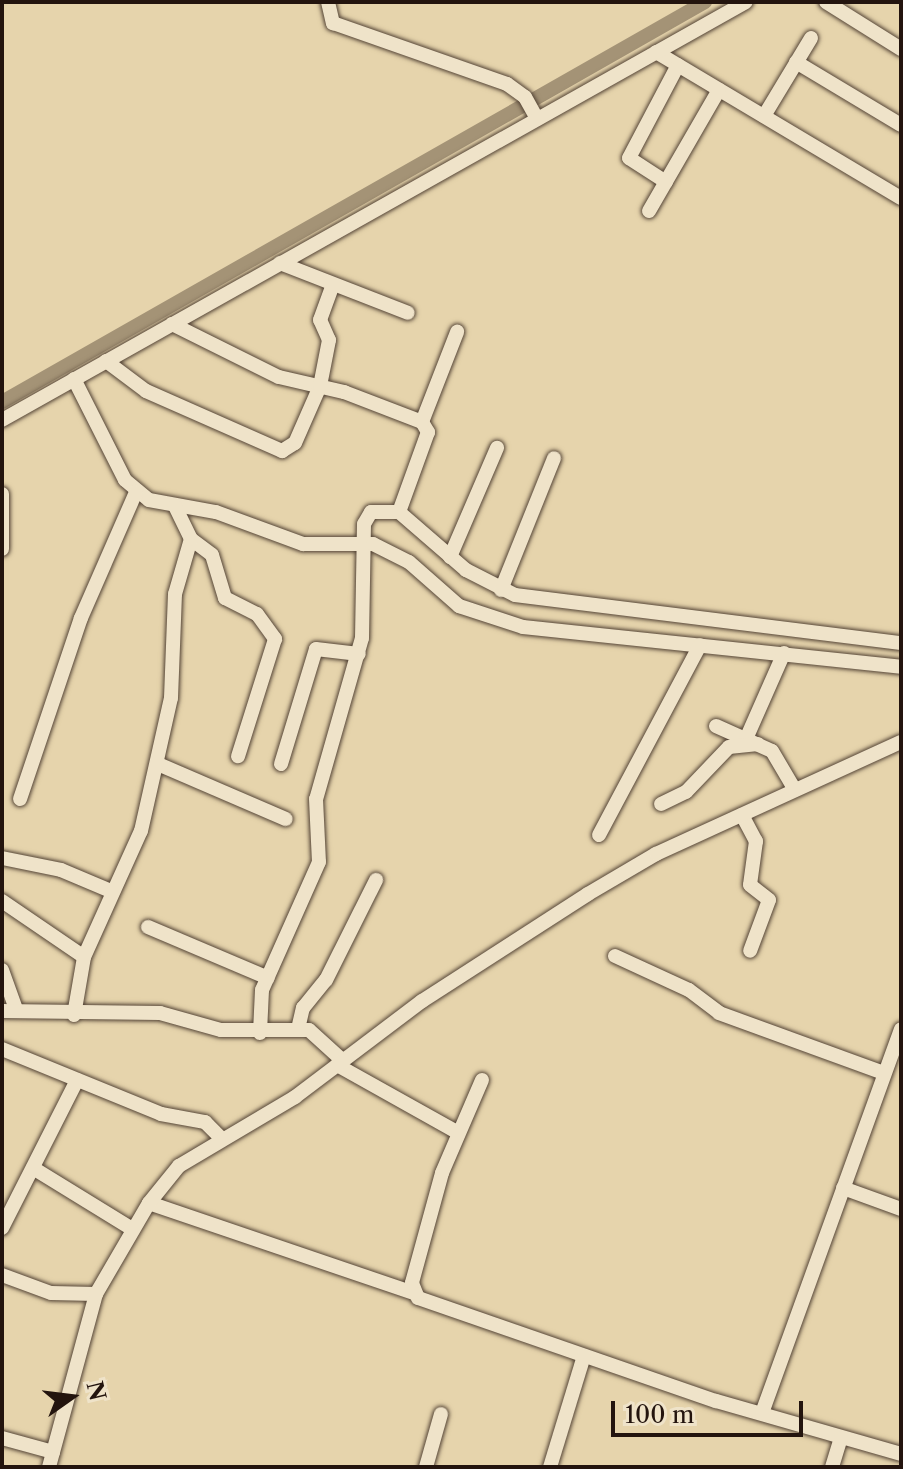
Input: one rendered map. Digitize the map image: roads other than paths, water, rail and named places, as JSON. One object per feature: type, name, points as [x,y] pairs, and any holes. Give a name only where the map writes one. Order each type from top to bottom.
[{"type":"street","points":[[328,2],[333,23],[507,84],[525,97],[536,116]]},
{"type":"street","points":[[2,420],[536,116],[746,2]]},
{"type":"street","points":[[826,2],[901,49]]},
{"type":"street","points":[[764,116],[811,38]]},
{"type":"street","points":[[656,52],[901,198]]},
{"type":"street","points":[[796,62],[901,125]]},
{"type":"street","points":[[666,182],[629,158],[678,65]]},
{"type":"street","points":[[649,211],[719,90]]},
{"type":"street","points":[[280,263],[408,313]]},
{"type":"street","points":[[106,361],[146,391],[273,450],[295,443],[320,386],[329,340],[320,320],[333,285]]},
{"type":"street","points":[[172,324],[279,377],[320,386],[422,422]]},
{"type":"street","points":[[399,512],[426,440],[422,422],[457,332]]},
{"type":"street","points":[[74,379],[136,492],[175,506],[216,512],[303,544],[362,534],[395,553],[443,595],[481,615],[523,627],[901,667]]},
{"type":"street","points":[[450,557],[497,448]]},
{"type":"street","points":[[501,590],[554,458]]},
{"type":"street","points":[[20,799],[81,618],[136,492]]},
{"type":"street","points":[[2,494],[2,549]]},
{"type":"street","points":[[175,506],[191,539],[212,555],[225,598],[257,614],[275,639],[238,756]]},
{"type":"street","points":[[260,1033],[268,978],[319,862],[316,799],[359,654],[366,594],[362,534],[371,512],[399,512],[450,557],[501,590],[901,643]]},
{"type":"street","points":[[74,1015],[84,957],[111,891],[141,831],[158,764],[171,698],[175,594],[191,539]]},
{"type":"street","points":[[599,835],[700,645]]},
{"type":"street","points":[[281,764],[316,649],[359,654]]},
{"type":"street","points":[[752,742],[784,653]]},
{"type":"street","points":[[716,726],[776,755],[795,790]]},
{"type":"street","points":[[661,804],[686,792],[729,747],[752,742]]},
{"type":"street","points":[[49,1467],[96,1294],[132,1229],[179,1166],[220,1137],[295,1097],[525,932],[656,854],[901,742]]},
{"type":"street","points":[[158,764],[286,819]]},
{"type":"street","points":[[742,815],[756,841],[750,885],[769,900],[750,951]]},
{"type":"street","points":[[2,858],[61,870],[111,891]]},
{"type":"street","points":[[298,1029],[303,1008],[333,968],[376,880]]},
{"type":"street","points":[[2,901],[84,957]]},
{"type":"street","points":[[148,927],[268,978]]},
{"type":"street","points":[[615,956],[689,990],[719,1013],[884,1073]]},
{"type":"street","points":[[2,970],[9,1010],[74,1015],[160,1013],[221,1030],[260,1033],[298,1029],[323,1038],[340,1062],[457,1132]]},
{"type":"street","points":[[762,1413],[901,1029]]},
{"type":"street","points":[[2,1049],[169,1116],[205,1122],[220,1137]]},
{"type":"street","points":[[2,1228],[77,1080]]},
{"type":"street","points":[[414,1293],[457,1132],[482,1080]]},
{"type":"street","points":[[33,1168],[132,1229]]},
{"type":"street","points":[[843,1188],[901,1209]]},
{"type":"street","points":[[149,1203],[414,1293],[584,1356],[841,1438],[901,1454]]},
{"type":"street","points":[[2,1275],[51,1293],[96,1294]]},
{"type":"street","points":[[550,1467],[584,1356]]},
{"type":"street","points":[[426,1467],[441,1414]]},
{"type":"street","points":[[2,1438],[53,1452]]},
{"type":"street","points":[[832,1467],[841,1438]]},
{"type":"waterway","points":[[2,402],[705,2]]}]
